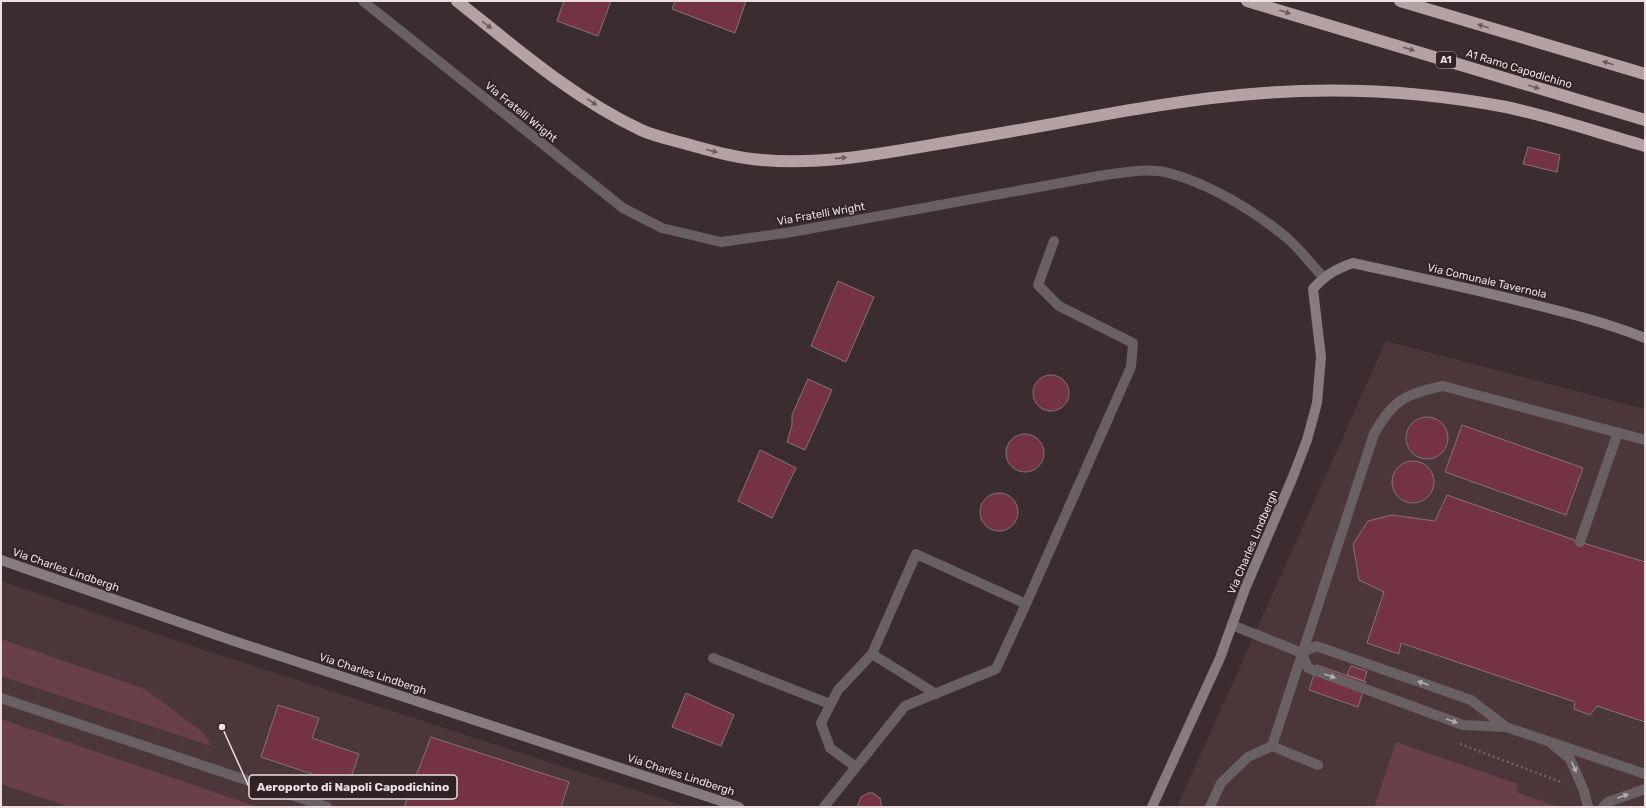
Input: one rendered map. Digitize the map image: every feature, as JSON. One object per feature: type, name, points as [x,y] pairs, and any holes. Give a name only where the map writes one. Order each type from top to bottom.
[{"type":"highway","points":[[457,1],[547,71],[599,106],[643,131],[714,152],[760,160],[793,161],[880,154],[1164,105],[1262,93],[1309,90],[1356,90],[1463,100],[1510,108],[1645,146]]},
{"type":"highway","name":"A1 Ramo Capodichino","points":[[1247,1],[1645,120]]},
{"type":"highway","points":[[1400,1],[1645,74]]},
{"type":"street","name":"Via Fratelli Wright","points":[[363,1],[611,199],[623,208],[662,228],[721,242],[786,233],[1106,175],[1127,172],[1168,173],[1212,188],[1243,206],[1286,238],[1323,277]]},
{"type":"street","points":[[824,807],[905,706],[996,669],[1131,367],[1133,343],[1059,306],[1038,285],[1054,242]]},
{"type":"street","name":"Via Comunale Tavernola","points":[[1323,277],[1336,269],[1353,263],[1474,289],[1577,315],[1645,338]]},
{"type":"street","name":"Via Charles Lindbergh","points":[[1152,807],[1220,658],[1245,589],[1307,440],[1317,403],[1321,357],[1314,289],[1323,277]]},
{"type":"street","points":[[1210,807],[1221,783],[1248,757],[1272,746],[1374,434],[1385,414],[1402,398],[1424,390],[1443,386],[1645,440]]},
{"type":"street","points":[[1580,542],[1618,432]]},
{"type":"street","points":[[856,767],[830,748],[821,723],[838,690],[872,654],[916,554],[1026,604]]},
{"type":"street","name":"Via Charles Lindbergh","points":[[1,560],[231,640],[739,807]]},
{"type":"street","points":[[1232,625],[1302,653],[1308,668],[1457,723],[1463,725],[1506,727],[1645,774]]},
{"type":"street","points":[[1302,653],[1316,646],[1472,700],[1506,727]]},
{"type":"street","points":[[872,654],[936,694]]},
{"type":"street","points":[[713,658],[830,704]]},
{"type":"street","points":[[1,698],[327,807]]},
{"type":"street","points":[[1547,740],[1570,759],[1584,791],[1588,807]]},
{"type":"street","points":[[1272,746],[1318,766]]},
{"type":"street","points":[[1603,807],[1608,802],[1645,789]]},
{"type":"path","points":[[1455,742],[1584,791]]},
{"type":"shaded area","points":[[1386,341],[1645,409],[1645,807],[1177,807]]},
{"type":"shaded area","points":[[1,581],[199,648],[687,807],[1,807]]},
{"type":"shaded area","points":[[1,639],[145,689],[204,733],[211,746],[1,676]]},
{"type":"shaded area","points":[[1,719],[258,807],[70,807],[1,784]]},
{"type":"shaded area","points":[[1396,742],[1518,784],[1516,792],[1559,807],[1374,807]]},
{"type":"building","points":[[564,1],[611,1],[598,36],[557,21]]},
{"type":"building","points":[[675,1],[746,1],[735,33],[672,9]]},
{"type":"building","points":[[1528,147],[1560,155],[1557,172],[1523,164]]},
{"type":"building","points":[[838,281],[874,297],[846,362],[811,346]]},
{"type":"building","points":[[1051,375],[1064,380],[1069,393],[1064,406],[1051,411],[1038,406],[1033,393],[1038,380]]},
{"type":"building","points":[[808,379],[832,390],[805,450],[787,442],[792,425],[792,415]]},
{"type":"building","points":[[1423,417],[1431,417],[1439,420],[1445,426],[1448,438],[1445,450],[1439,456],[1431,459],[1423,459],[1415,456],[1409,450],[1406,442],[1406,434],[1409,426],[1415,420]]},
{"type":"building","points":[[1462,425],[1583,468],[1566,515],[1445,472]]},
{"type":"building","points":[[1021,434],[1029,434],[1036,437],[1041,442],[1044,453],[1041,464],[1036,469],[1029,472],[1021,472],[1014,469],[1009,464],[1006,457],[1006,449],[1009,442],[1014,437]]},
{"type":"building","points":[[760,450],[796,468],[772,518],[738,501]]},
{"type":"building","points":[[1409,461],[1417,461],[1428,467],[1434,478],[1434,486],[1428,497],[1417,503],[1409,503],[1398,497],[1392,486],[1392,478],[1398,467]]},
{"type":"building","points":[[999,493],[1012,499],[1018,512],[1012,525],[999,531],[986,525],[980,512],[986,499]]},
{"type":"building","points":[[1447,495],[1580,542],[1645,562],[1645,722],[1597,706],[1590,715],[1574,709],[1575,702],[1401,643],[1399,654],[1367,643],[1384,592],[1359,580],[1353,544],[1368,521],[1392,515],[1435,521]]},
{"type":"building","points":[[1317,665],[1366,682],[1358,707],[1309,690]]},
{"type":"building","points":[[1351,666],[1367,671],[1364,681],[1347,675]]},
{"type":"building","points":[[686,693],[734,715],[721,746],[672,727]]},
{"type":"building","points":[[278,705],[319,718],[312,738],[359,754],[348,786],[261,757]]},
{"type":"building","points":[[431,737],[569,782],[561,807],[404,807]]},
{"type":"building","points":[[868,793],[873,793],[880,798],[882,807],[857,807],[861,797]]},
{"type":"place","name":"Aeroporto di Napoli Capodichino","points":[[222,727]]}]
